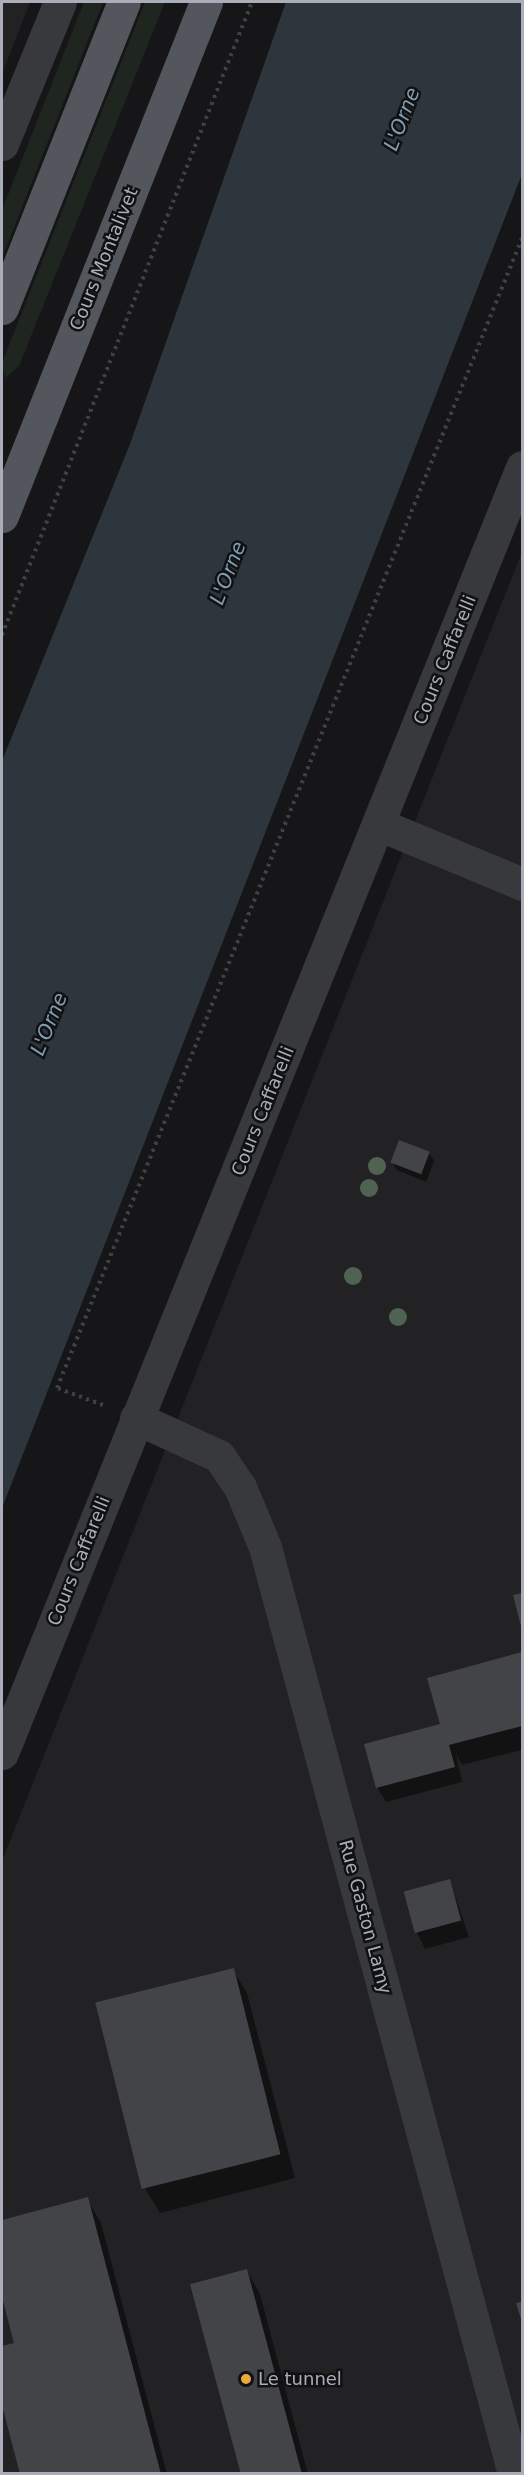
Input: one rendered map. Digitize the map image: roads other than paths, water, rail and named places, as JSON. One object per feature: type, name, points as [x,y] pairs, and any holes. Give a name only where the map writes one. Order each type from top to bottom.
[{"type":"main road","points":[[2,308],[124,2]]},
{"type":"main road","name":"Cours Montalivet","points":[[2,516],[206,2]]},
{"type":"street","points":[[2,144],[60,2]]},
{"type":"street","name":"Cours Caffarelli","points":[[2,1753],[522,467]]},
{"type":"street","points":[[378,824],[522,884]]},
{"type":"street","name":"Rue Gaston Lamy","points":[[136,1418],[219,1456],[240,1487],[265,1547],[514,2474]]},
{"type":"water","name":"L'Orne","points":[[286,2],[522,2],[522,174],[2,1508],[2,761],[130,444]]},
{"type":"place","name":"Le tunnel","points":[[246,2379]]}]
